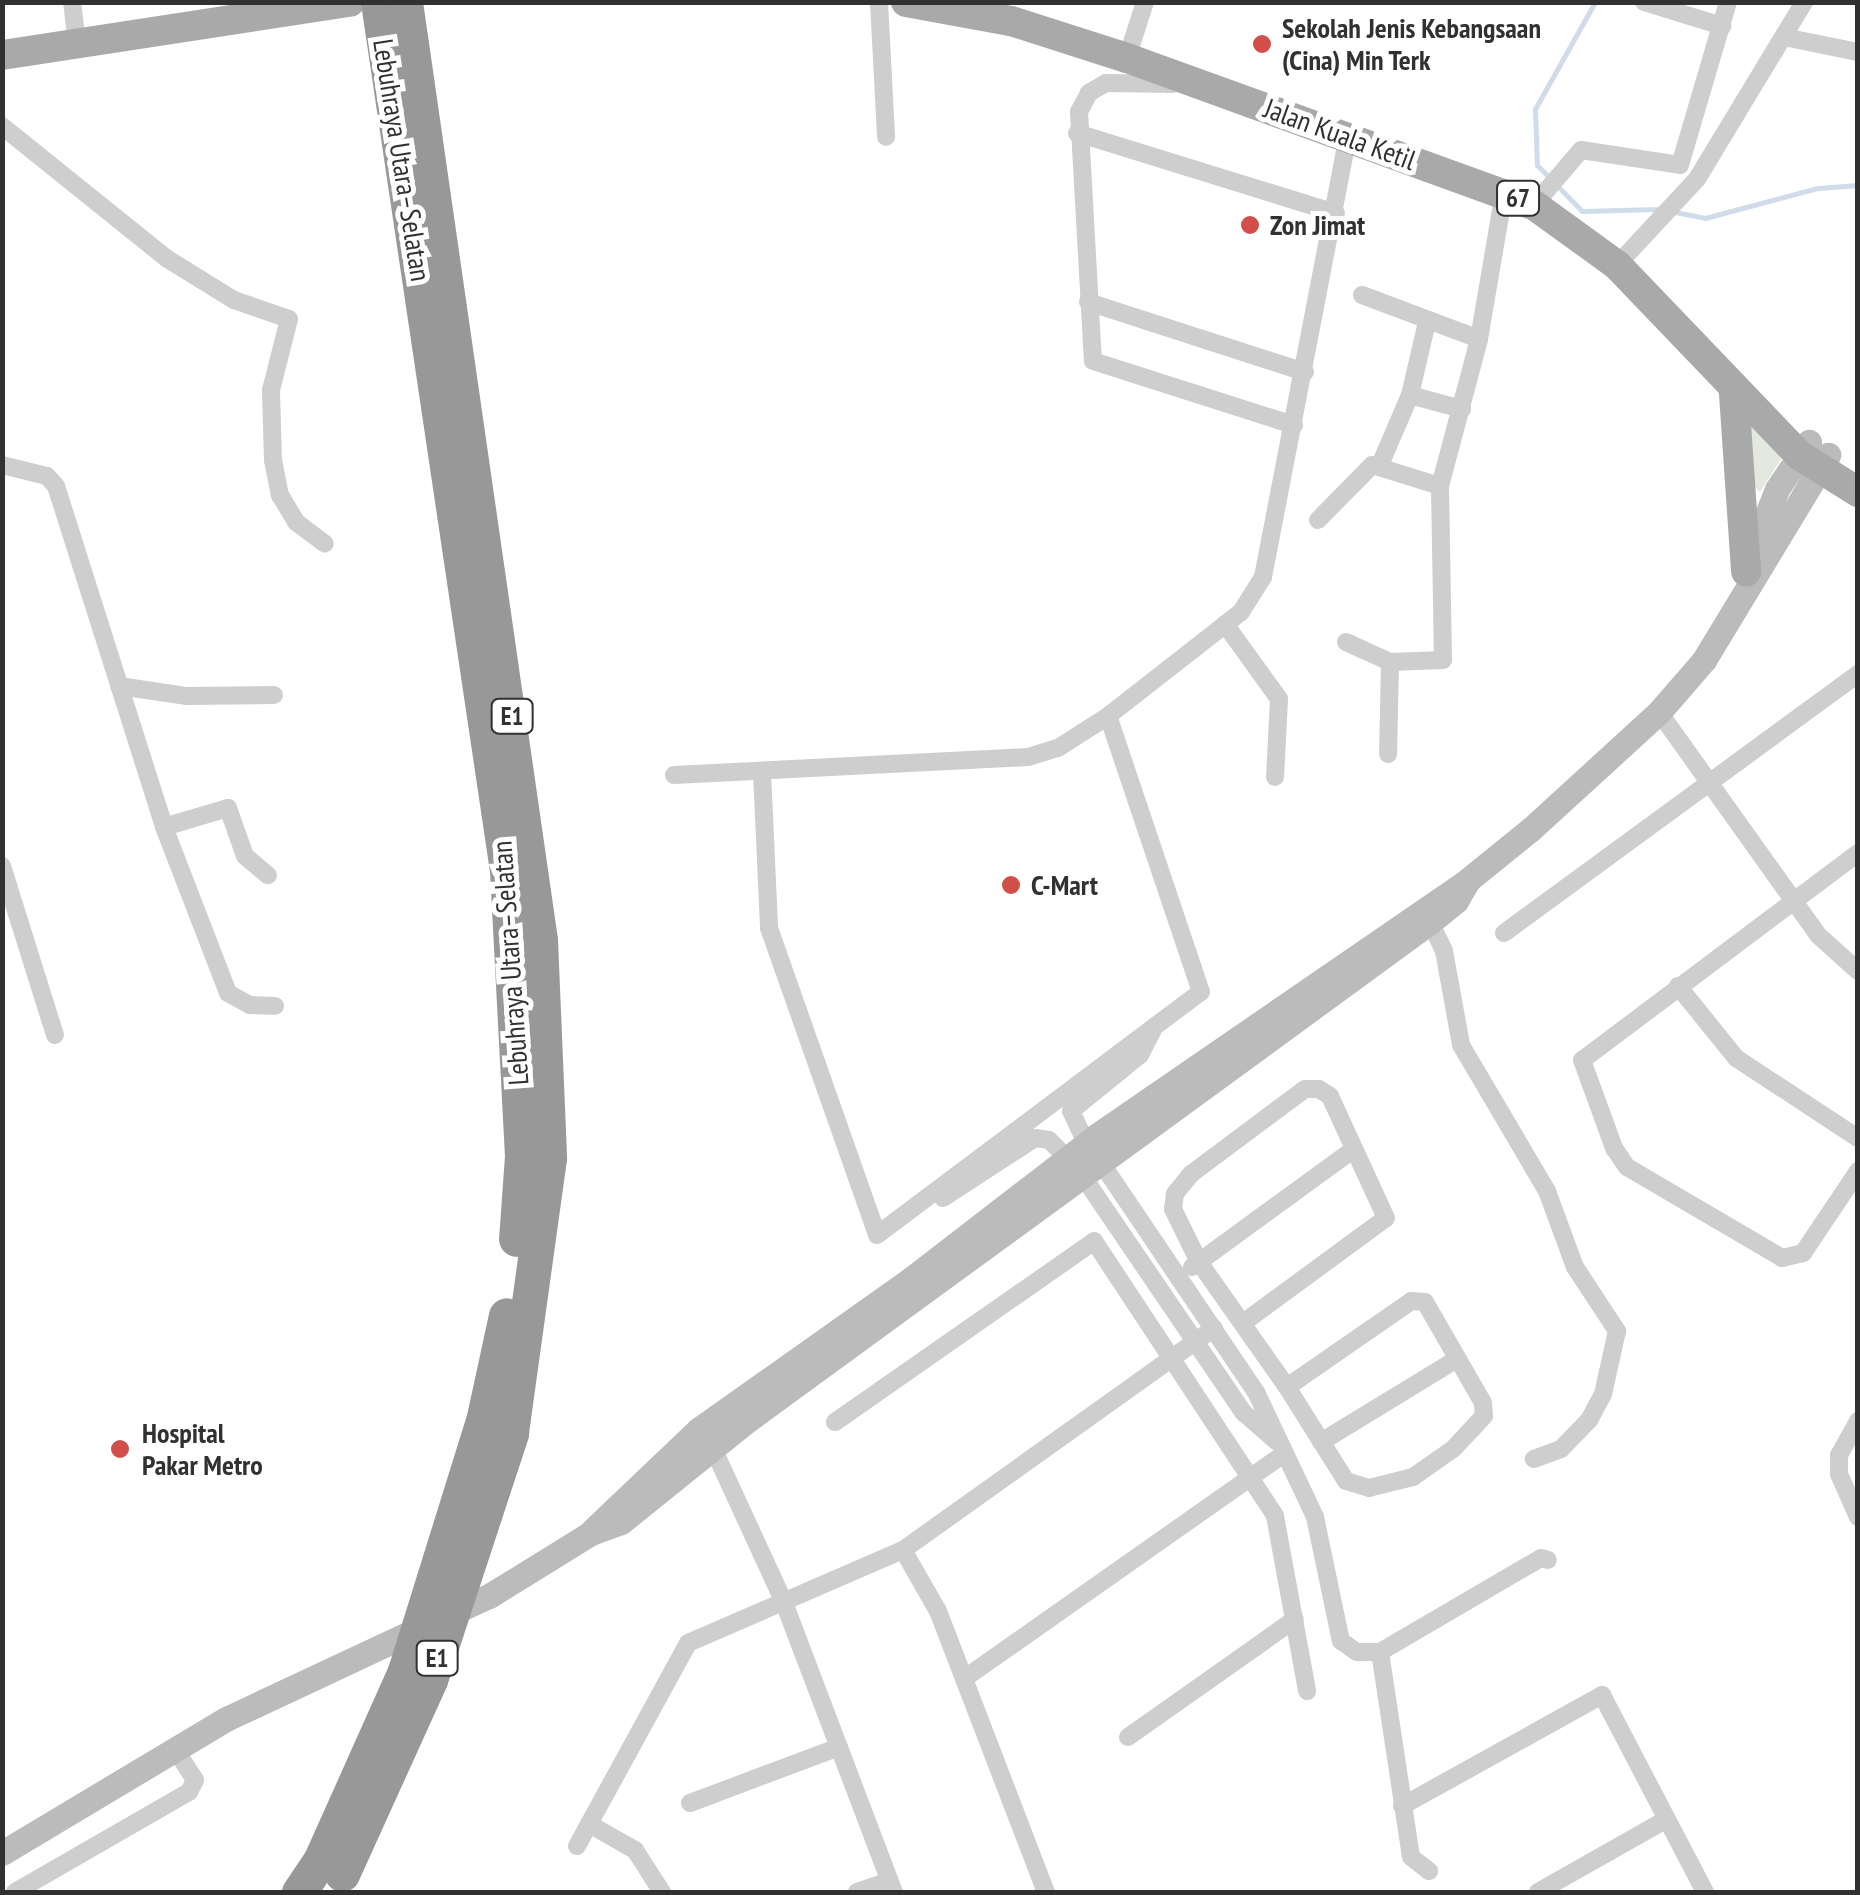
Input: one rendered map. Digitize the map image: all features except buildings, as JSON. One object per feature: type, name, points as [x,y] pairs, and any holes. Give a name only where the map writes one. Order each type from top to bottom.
[{"type":"highway","name":"Lebuhraya Utara–Selatan","points":[[378,2],[507,870],[522,1156],[498,1425]]},
{"type":"highway","name":"Lebuhraya Utara–Selatan","points":[[300,1892],[331,1875],[498,1425],[549,1158],[540,940],[405,2]]},
{"type":"main road","name":"Jalan Kuala Ketil","points":[[906,2],[1012,22],[1127,58],[1504,193],[1540,196],[1617,266],[1726,382],[1858,492]]},
{"type":"main road","points":[[2,55],[339,4]]},
{"type":"main road","points":[[1726,382],[1746,572]]},
{"type":"main road","points":[[1735,605],[1758,529],[1813,455]]},
{"type":"main road","points":[[2,1853],[175,1749],[280,1692],[489,1596],[591,1533],[621,1522],[1084,1159],[1468,880],[1659,712],[1704,660],[1813,455]]},
{"type":"main road","name":"Jalan Kuala Ketil","points":[[1813,455],[1858,478]]},
{"type":"main road","points":[[591,1533],[617,1500],[698,1430],[1430,922],[1456,902],[1468,880]]},
{"type":"street","points":[[72,2],[77,43]]},
{"type":"street","points":[[878,2],[886,137]]},
{"type":"street","points":[[1127,58],[1145,2]]},
{"type":"street","points":[[1644,2],[1722,26]]},
{"type":"street","points":[[1680,165],[1728,2]]},
{"type":"street","points":[[1617,266],[1693,184],[1804,2]]},
{"type":"street","points":[[1784,37],[1858,52]]},
{"type":"street","points":[[1203,86],[1106,83],[1082,103],[1077,133],[1092,361],[1294,425]]},
{"type":"street","points":[[2,126],[166,258],[234,300],[289,318],[271,390],[272,460],[288,508],[325,544]]},
{"type":"street","points":[[1077,133],[1336,213]]},
{"type":"street","points":[[674,775],[994,763],[1058,748],[1108,716],[1225,624],[1263,577],[1348,137]]},
{"type":"street","points":[[1540,196],[1566,162],[1588,149],[1680,165],[1693,184]]},
{"type":"street","points":[[1346,642],[1390,662],[1442,661],[1440,486],[1479,339],[1504,193]]},
{"type":"street","points":[[1362,296],[1479,339]]},
{"type":"street","points":[[1088,302],[1305,372]]},
{"type":"street","points":[[1380,465],[1410,395],[1428,322]]},
{"type":"street","points":[[1410,395],[1462,409]]},
{"type":"street","points":[[2,465],[47,476],[56,486],[164,827],[228,993],[250,1004],[275,1006]]},
{"type":"street","points":[[1318,520],[1365,468],[1380,465],[1440,486]]},
{"type":"street","points":[[1225,624],[1279,699],[1275,777]]},
{"type":"street","points":[[1388,754],[1390,662]]},
{"type":"street","points":[[1504,933],[1858,674]]},
{"type":"street","points":[[119,686],[186,696],[274,695]]},
{"type":"street","points":[[1659,712],[1796,898],[1819,936],[1858,971]]},
{"type":"street","points":[[762,772],[772,938],[876,1234],[1201,992],[1108,716]]},
{"type":"street","points":[[164,827],[228,808],[246,856],[268,875]]},
{"type":"street","points":[[1858,852],[1582,1060],[1614,1148],[1627,1167],[1782,1258],[1794,1258],[1858,1171]]},
{"type":"street","points":[[2,866],[55,1035]]},
{"type":"street","points":[[1430,922],[1444,951],[1462,1045],[1547,1191],[1575,1268],[1617,1331],[1603,1394],[1590,1420],[1561,1449],[1534,1460]]},
{"type":"street","points":[[1678,986],[1736,1058],[1858,1138]]},
{"type":"street","points":[[1156,1025],[1140,1054],[1071,1111],[1084,1159],[1195,1342],[1244,1412],[1281,1447]]},
{"type":"street","points":[[1243,1324],[1384,1221],[1330,1096],[1305,1089],[1191,1174],[1176,1194],[1173,1208],[1199,1262],[1287,1387],[1346,1481],[1360,1487],[1412,1478],[1453,1449],[1484,1416],[1483,1403],[1430,1307],[1415,1299],[1287,1387]]},
{"type":"street","points":[[903,1214],[926,1209],[1035,1138],[1049,1140],[1084,1159],[1179,1276],[1256,1392],[1316,1517],[1341,1641],[1357,1652],[1380,1652],[1541,1558],[1548,1560]]},
{"type":"street","points":[[1179,1276],[1354,1149]]},
{"type":"street","points":[[835,1422],[1094,1241],[1275,1516],[1307,1691]]},
{"type":"street","points":[[576,1846],[677,1655],[702,1634],[903,1550],[1214,1328]]},
{"type":"street","points":[[1322,1442],[1457,1359]]},
{"type":"street","points":[[1858,1421],[1839,1455],[1839,1474],[1858,1517]]},
{"type":"street","points":[[964,1678],[1248,1475],[1281,1447]]},
{"type":"street","points":[[712,1448],[783,1600],[891,1886],[858,1892]]},
{"type":"street","points":[[903,1550],[938,1611],[1046,1892]]},
{"type":"street","points":[[1128,1737],[1296,1619]]},
{"type":"street","points":[[1380,1652],[1411,1857],[1429,1871]]},
{"type":"street","points":[[1402,1806],[1602,1695],[1705,1892]]},
{"type":"street","points":[[690,1803],[839,1748]]},
{"type":"street","points":[[15,1892],[189,1792],[195,1780],[175,1749]]},
{"type":"street","points":[[1538,1892],[1668,1820]]},
{"type":"street","points":[[589,1824],[635,1850],[662,1892]]},
{"type":"shaded area","points":[[1741,416],[1783,456],[1760,492],[1751,483]]},
{"type":"waterway","points":[[1595,2],[1535,109],[1537,165],[1582,211],[1659,209]]},
{"type":"waterway","points":[[1675,212],[1705,218],[1818,188],[1858,185]]},
{"type":"place","name":"Sekolah Jenis Kebangsaan (Cina) Min Terk","points":[[1262,44]]},
{"type":"place","name":"Zon Jimat","points":[[1250,225]]},
{"type":"place","name":"C-Mart","points":[[1011,885]]},
{"type":"place","name":"Hospital Pakar Metro","points":[[120,1449]]}]
